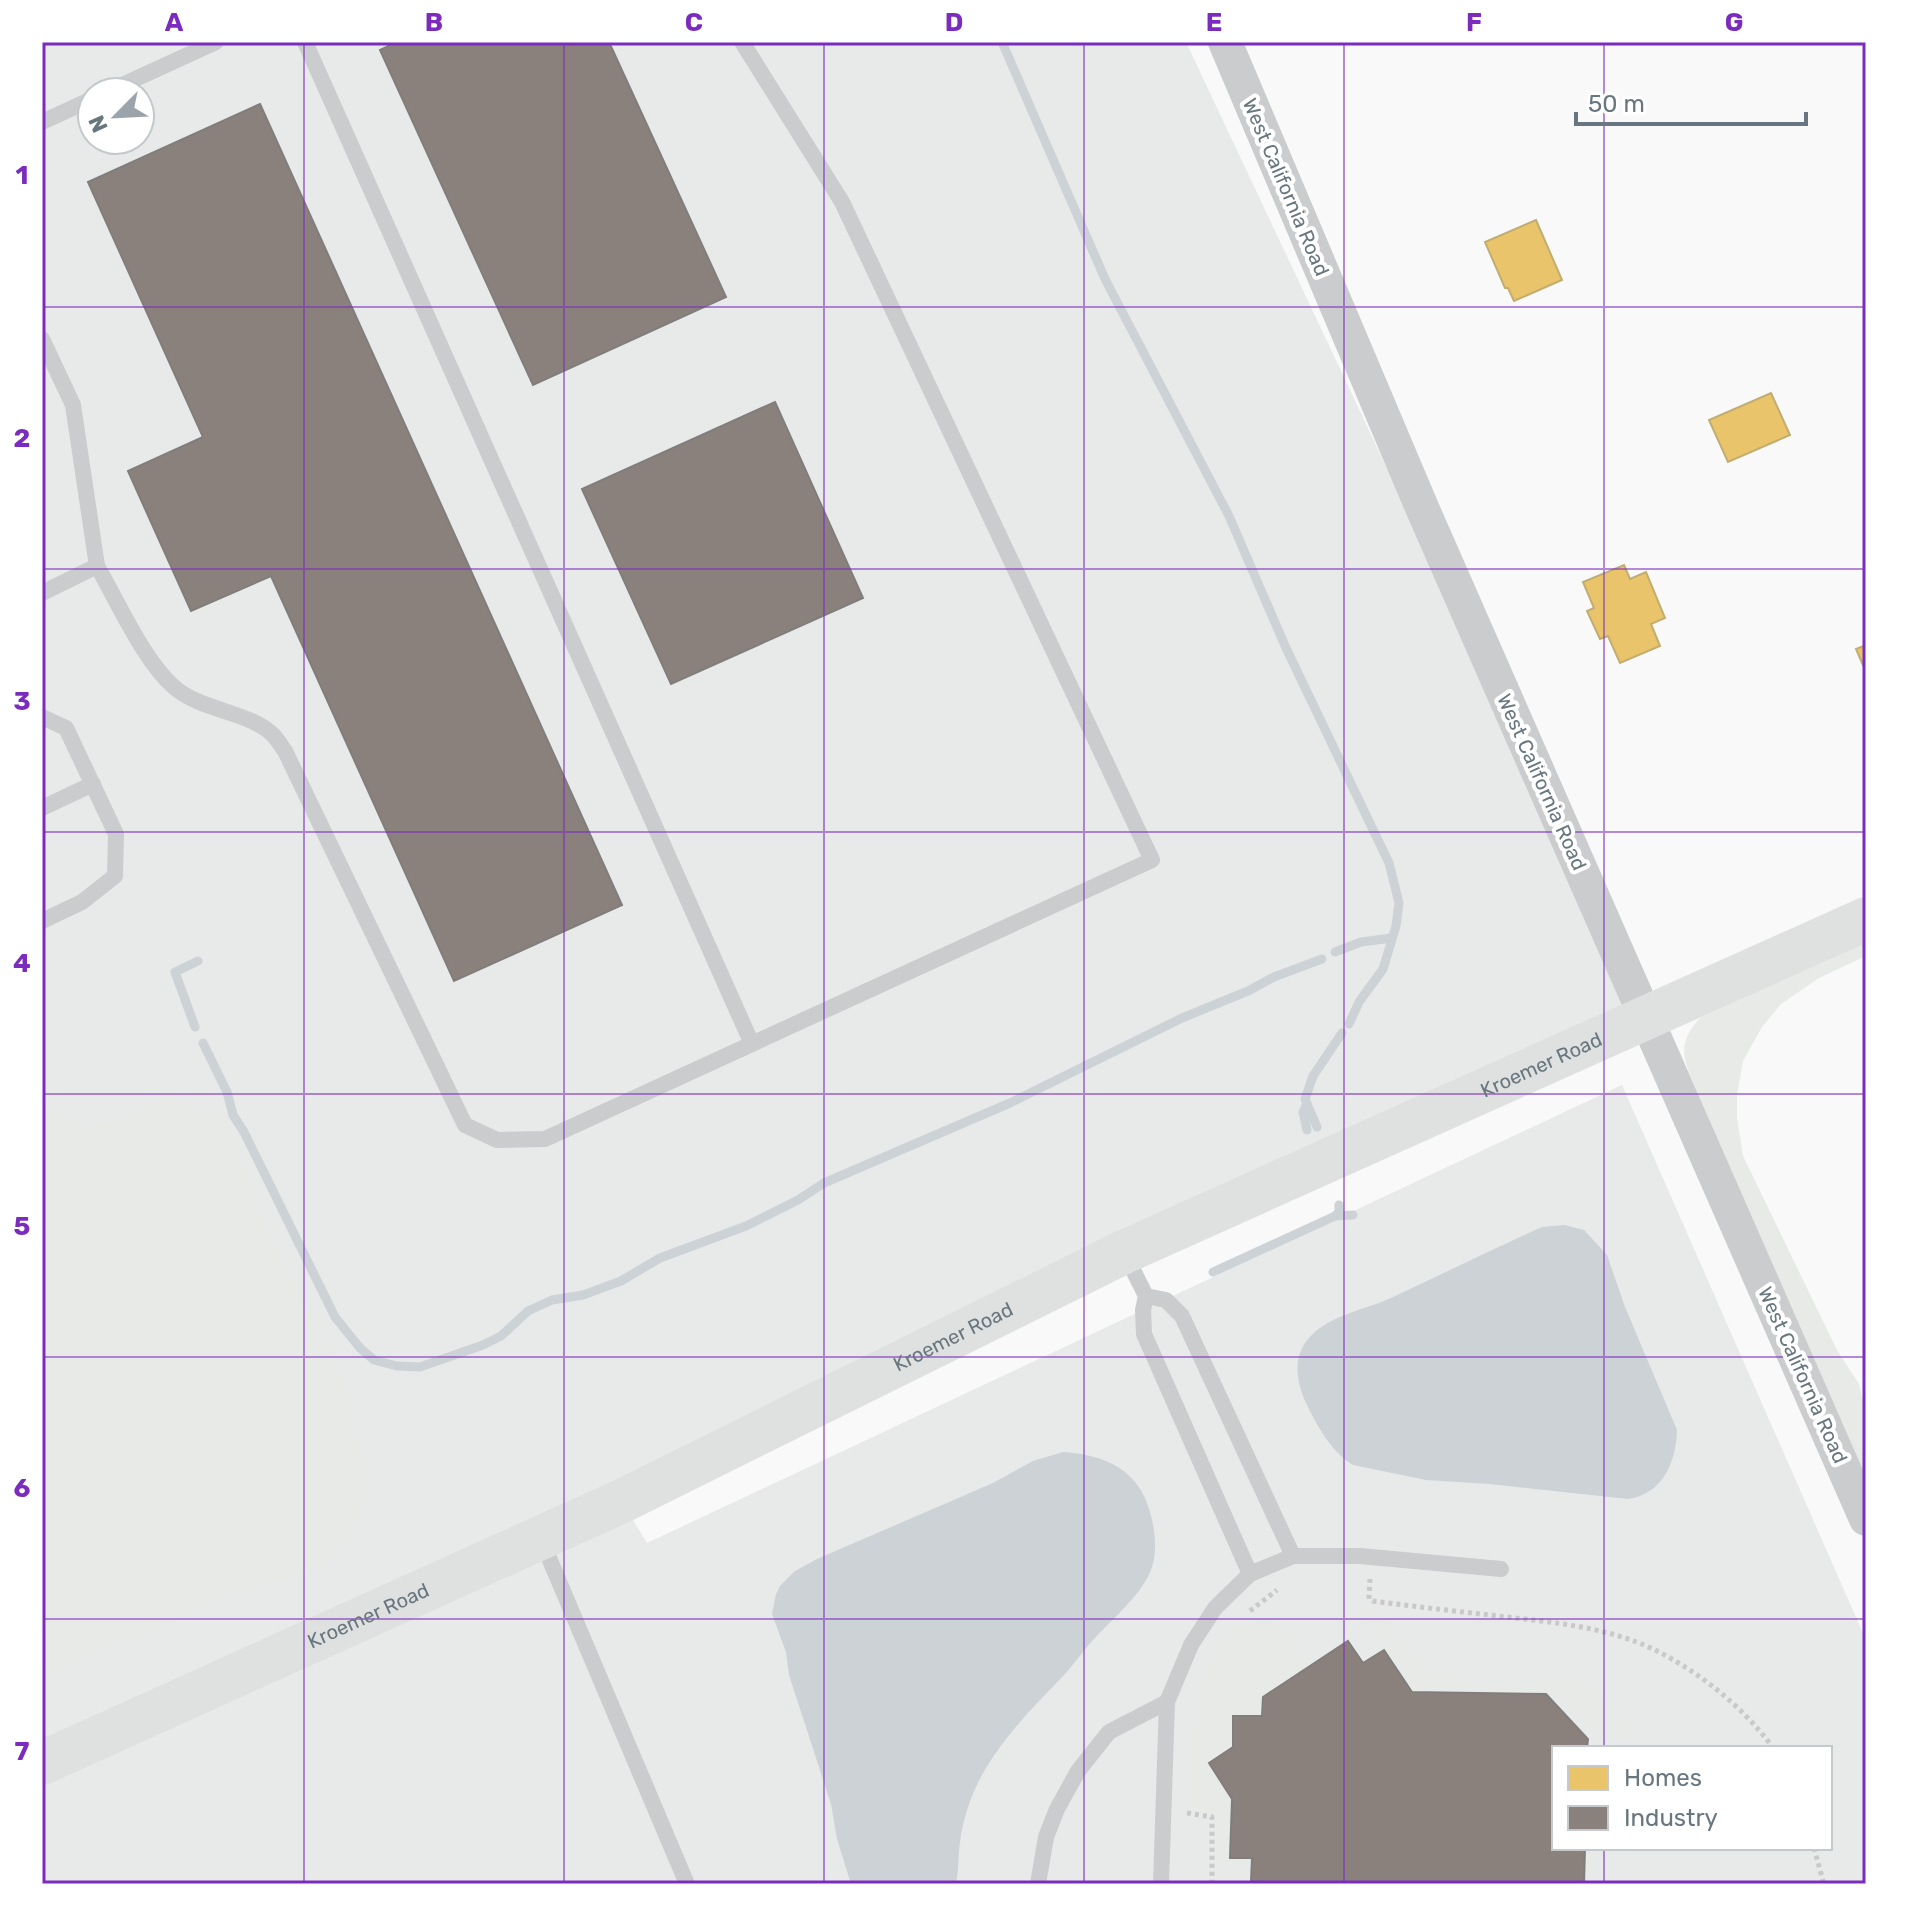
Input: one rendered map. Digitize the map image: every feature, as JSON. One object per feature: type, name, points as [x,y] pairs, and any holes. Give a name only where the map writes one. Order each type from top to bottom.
[{"type":"street","name":"West California Road","points":[[1225,42],[1429,525],[1866,1519]]},
{"type":"street","name":"Kroemer Road","points":[[42,1763],[622,1501],[1124,1252],[1866,919]]},
{"type":"lane","points":[[142,76],[216,42]]},
{"type":"lane","points":[[305,42],[752,1044]]},
{"type":"lane","points":[[42,339],[73,405],[97,566],[155,666],[174,688],[195,701],[258,725],[274,735],[285,751],[465,1125],[497,1140],[545,1139],[1152,860],[842,202],[742,42]]},
{"type":"lane","points":[[42,122],[76,106]]},
{"type":"lane","points":[[42,593],[97,566]]},
{"type":"lane","points":[[42,717],[66,728],[116,834],[115,876],[82,902],[42,921]]},
{"type":"lane","points":[[42,808],[93,784]]},
{"type":"lane","points":[[1124,1252],[1146,1296],[1144,1334],[1250,1574]]},
{"type":"lane","points":[[1146,1296],[1166,1300],[1182,1316],[1293,1556]]},
{"type":"lane","points":[[541,1539],[687,1884]]},
{"type":"lane","points":[[1161,1884],[1167,1702],[1191,1645],[1215,1608],[1250,1574],[1293,1556],[1360,1556],[1501,1569]]},
{"type":"lane","points":[[1038,1884],[1046,1837],[1078,1771],[1109,1732],[1167,1702]]},
{"type":"path","points":[[1367,1572],[1370,1575],[1369,1599],[1373,1601],[1574,1626],[1611,1634],[1648,1647],[1734,1703],[1757,1725],[1772,1746]]},
{"type":"path","points":[[1243,1616],[1284,1586]]},
{"type":"path","points":[[1186,1808],[1190,1816],[1212,1817],[1212,1884]]},
{"type":"path","points":[[1815,1850],[1824,1884]]},
{"type":"shaded area","points":[[42,42],[1186,42],[1646,1018],[622,1502],[647,1543],[1622,1085],[1866,1640],[1866,1884],[42,1884]]},
{"type":"shaded area","points":[[1866,942],[1866,956],[1819,978],[1781,1004],[1762,1027],[1743,1061],[1737,1095],[1737,1118],[1743,1156],[1837,1350],[1859,1384],[1866,1415],[1866,1481],[1689,1073],[1684,1054],[1687,1037],[1700,1018]]},
{"type":"shaded area","points":[[161,1098],[187,1102],[206,1110],[221,1122],[231,1138],[262,1218],[348,1394],[353,1431],[362,1451],[361,1515],[351,1536],[336,1552],[301,1575],[219,1598],[103,1650],[42,1672],[42,1101],[86,1128],[108,1124]]},
{"type":"shaded area","points":[[1564,1225],[1584,1230],[1607,1255],[1625,1307],[1677,1430],[1674,1454],[1659,1483],[1650,1491],[1628,1499],[1426,1480],[1353,1465],[1339,1454],[1316,1423],[1299,1383],[1301,1351],[1313,1334],[1334,1320],[1391,1298],[1542,1227]]},
{"type":"shaded area","points":[[1063,1452],[1099,1458],[1120,1469],[1138,1485],[1154,1531],[1154,1559],[1148,1577],[1127,1605],[994,1755],[973,1794],[964,1823],[956,1884],[851,1884],[837,1839],[831,1804],[772,1614],[776,1594],[795,1571],[817,1559],[993,1483],[1033,1461]]},
{"type":"shaded area","points":[[1369,1605],[1377,1606],[1387,1628],[1401,1646],[1434,1671],[1475,1683],[1497,1685],[1521,1685],[1557,1678],[1574,1681],[1589,1687],[1609,1703],[1626,1723],[1631,1740],[1603,1740],[1552,1687],[1546,1694],[1412,1692],[1384,1650],[1387,1647],[1363,1614]]},
{"type":"shaded area","points":[[1255,1623],[1283,1630],[1309,1666],[1264,1697],[1262,1716],[1233,1716],[1233,1747],[1209,1763],[1232,1799],[1234,1862],[1216,1861],[1218,1813],[1191,1811],[1191,1750],[1196,1709],[1209,1671],[1226,1642],[1237,1630]]},
{"type":"shaded area","points":[[1217,1869],[1251,1870],[1251,1881],[1262,1881],[1262,1884],[1216,1884]]},
{"type":"building: Homes","points":[[1536,220],[1562,280],[1514,301],[1485,242]]},
{"type":"building: Homes","points":[[1771,393],[1790,435],[1728,462],[1709,420]]},
{"type":"building: Homes","points":[[1624,565],[1630,579],[1646,572],[1665,618],[1651,624],[1660,646],[1620,663],[1608,636],[1600,639],[1587,611],[1594,608],[1583,582]]},
{"type":"building: Homes","points":[[1866,645],[1866,672],[1856,649]]},
{"type":"building: Industry","points":[[397,42],[609,42],[726,297],[533,385],[380,50]]},
{"type":"building: Industry","points":[[260,104],[622,905],[454,981],[271,576],[191,611],[128,471],[203,437],[88,182],[145,156],[156,156],[156,151]]},
{"type":"building: Industry","points":[[775,402],[863,598],[671,684],[582,489]]},
{"type":"building: Industry","points":[[1348,1641],[1363,1663],[1384,1650],[1412,1692],[1546,1694],[1588,1739],[1587,1746],[1552,1746],[1552,1850],[1585,1850],[1584,1884],[1262,1884],[1262,1881],[1251,1881],[1252,1858],[1230,1858],[1232,1799],[1209,1763],[1233,1747],[1233,1716],[1262,1716],[1263,1697]]},
{"type":"waterway","points":[[1002,42],[1105,279],[1229,516],[1286,648],[1389,863],[1399,903],[1396,926],[1383,969],[1359,1002],[1349,1024]]},
{"type":"waterway","points":[[1335,952],[1361,942],[1392,938]]},
{"type":"waterway","points":[[203,1043],[227,1092],[233,1115],[335,1317],[374,1360],[397,1366],[420,1367],[501,1336],[528,1311],[552,1300],[583,1295],[621,1281],[660,1258],[746,1226],[824,1183],[1010,1103],[1182,1018],[1322,959]]},
{"type":"waterway","points":[[195,1027],[175,972],[198,961]]},
{"type":"waterway","points":[[1317,1127],[1305,1099],[1313,1076],[1342,1033]]},
{"type":"waterway","points":[[1307,1104],[1303,1112],[1307,1130]]},
{"type":"waterway","points":[[1335,1216],[1339,1205]]},
{"type":"waterway","points":[[1213,1272],[1335,1216],[1353,1215]]}]
